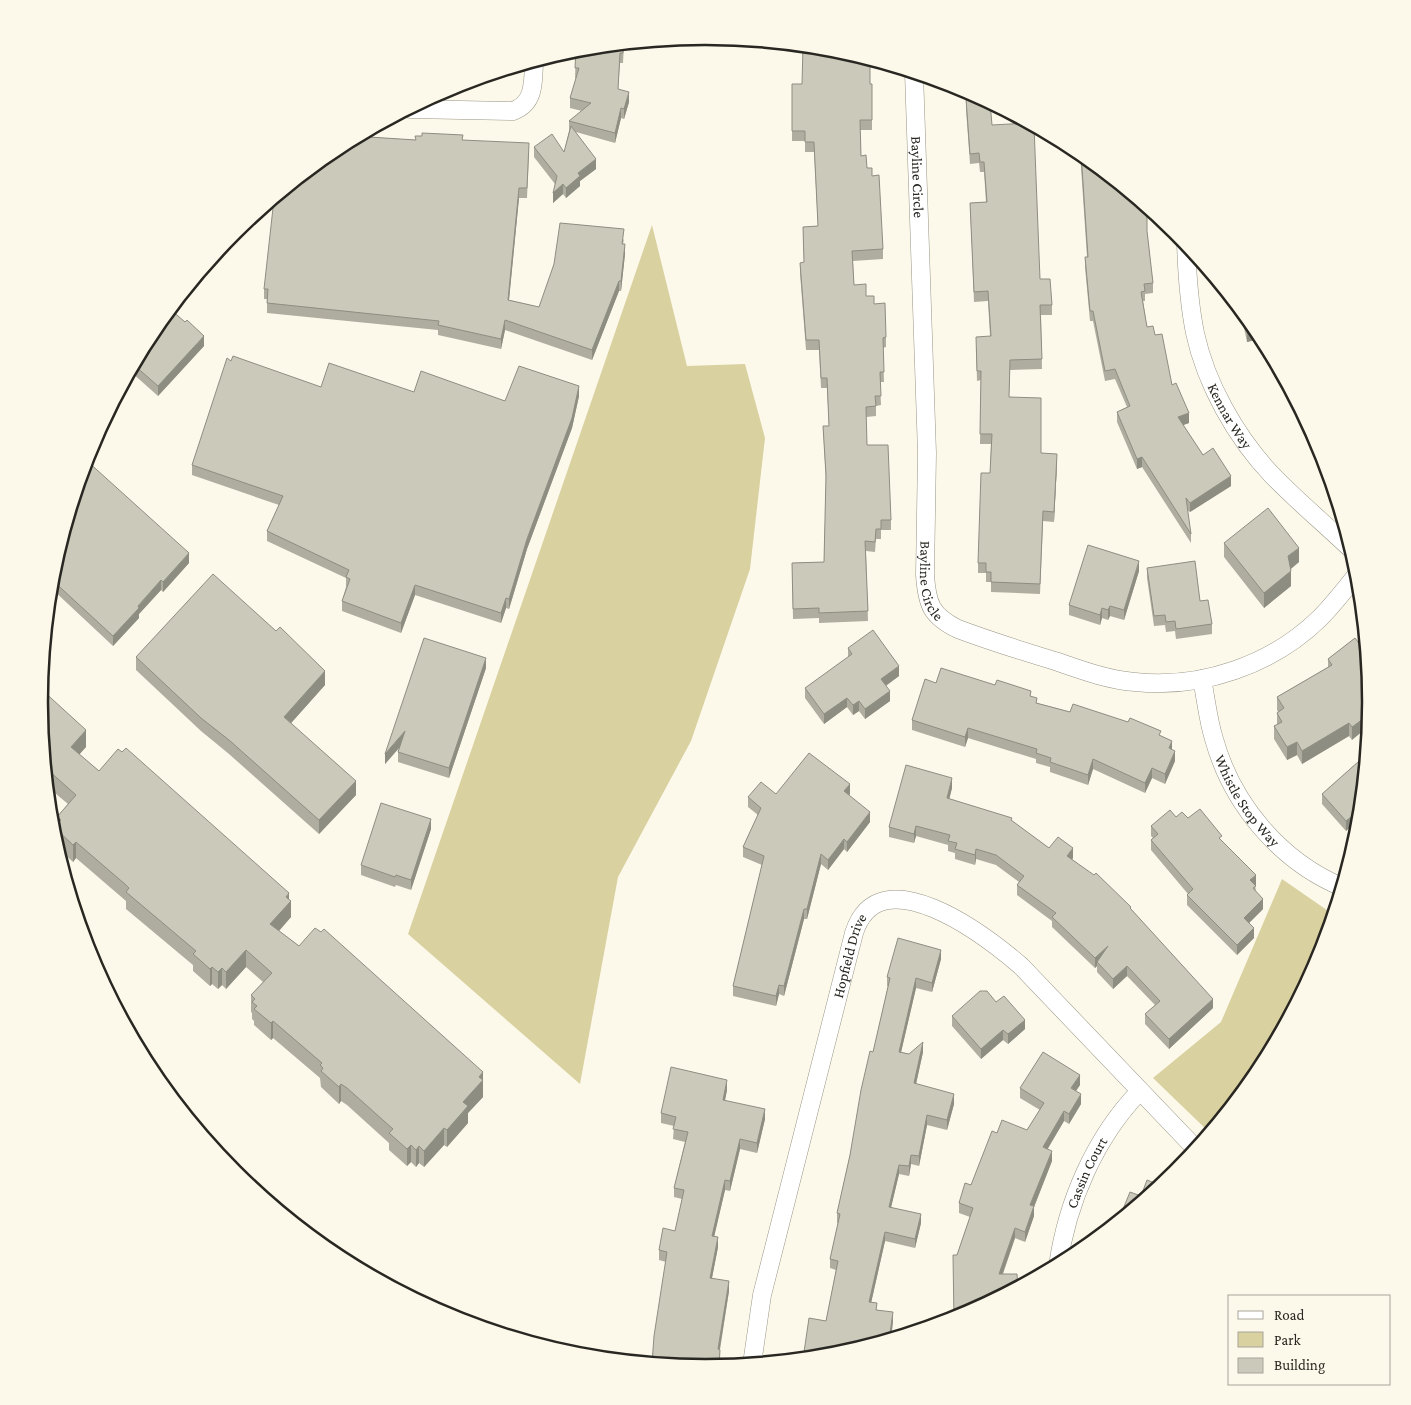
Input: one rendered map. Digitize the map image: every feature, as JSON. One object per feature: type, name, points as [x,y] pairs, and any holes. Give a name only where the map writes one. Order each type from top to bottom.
[{"type":"street","points":[[423,109],[512,111],[525,105],[529,99],[533,68]]},
{"type":"street","name":"Bayline Circle","points":[[914,79],[928,453],[925,574],[929,603],[942,622],[1104,677],[1152,683],[1202,679],[1238,670],[1268,656],[1295,639],[1319,619],[1351,581]]},
{"type":"street","name":"Kennar Way","points":[[1187,255],[1188,287],[1195,334],[1205,365],[1224,409],[1250,450],[1272,474],[1343,541]]},
{"type":"street","name":"Whistle Stop Way","points":[[1202,679],[1218,753],[1230,782],[1256,822],[1277,845],[1302,865],[1337,884]]},
{"type":"street","name":"Hopfield Drive","points":[[753,1359],[762,1295],[854,933],[862,915],[873,904],[891,899],[912,901],[964,924],[994,943],[1021,966],[1191,1145]]},
{"type":"street","name":"Cassin Court","points":[[1060,1256],[1068,1220],[1089,1165],[1110,1126],[1140,1092]]},
{"type":"green space","points":[[652,225],[687,366],[745,364],[765,438],[750,569],[691,741],[618,877],[580,1084],[408,934]]},
{"type":"green space","points":[[1282,879],[1329,911],[1313,954],[1275,1031],[1252,1068],[1206,1129],[1153,1078],[1221,1022]]},
{"type":"building","points":[[623,51],[623,53],[620,53],[618,89],[629,92],[624,109],[621,108],[615,133],[569,121],[591,103],[570,98],[579,68],[575,68],[576,58]]},
{"type":"building","points":[[803,53],[870,66],[872,120],[860,120],[861,156],[866,155],[867,168],[872,168],[872,176],[879,175],[883,249],[852,251],[854,285],[866,284],[866,296],[874,296],[874,304],[885,303],[886,337],[883,338],[884,372],[880,372],[881,396],[875,396],[876,406],[866,407],[867,445],[888,445],[891,520],[881,520],[881,529],[876,529],[875,542],[865,541],[868,611],[819,613],[819,608],[793,609],[792,563],[824,562],[826,475],[823,426],[829,426],[827,378],[821,378],[819,340],[806,340],[800,263],[804,262],[803,227],[818,226],[814,142],[805,142],[805,131],[792,131],[792,84],[802,84]]},
{"type":"building","points":[[966,99],[991,111],[992,125],[1016,124],[1034,133],[1040,279],[1050,279],[1052,305],[1040,305],[1042,359],[1010,360],[1009,397],[1041,398],[1041,453],[1057,454],[1054,512],[1043,511],[1040,584],[991,582],[991,572],[986,572],[986,563],[978,563],[981,473],[990,473],[992,434],[980,434],[981,371],[977,371],[976,337],[991,336],[988,291],[974,292],[970,203],[987,202],[984,162],[980,162],[979,153],[970,154]]},
{"type":"building","points":[[571,126],[596,159],[578,173],[580,176],[566,188],[563,184],[553,193],[557,176],[534,147],[552,134],[564,152]]},
{"type":"building","points":[[422,133],[463,135],[462,140],[529,143],[527,188],[519,188],[508,300],[539,307],[554,264],[560,223],[624,229],[622,244],[625,244],[621,281],[619,281],[592,350],[505,320],[501,339],[438,325],[439,321],[267,303],[268,289],[264,289],[273,207],[305,181],[370,137],[416,140],[415,136],[422,136]]},
{"type":"building","points":[[1082,164],[1106,181],[1147,216],[1153,283],[1144,284],[1145,291],[1141,292],[1147,327],[1153,326],[1155,335],[1162,334],[1172,385],[1176,383],[1189,413],[1178,417],[1203,455],[1213,448],[1231,476],[1190,503],[1186,498],[1191,534],[1142,457],[1137,459],[1117,412],[1130,406],[1115,369],[1105,371],[1093,311],[1090,311],[1085,257],[1088,257]]},
{"type":"building","points":[[176,314],[185,322],[187,320],[204,336],[158,386],[139,369]]},
{"type":"building","points":[[233,356],[321,387],[329,363],[414,392],[421,371],[505,401],[519,366],[579,386],[572,418],[527,539],[509,599],[506,598],[501,613],[415,585],[401,623],[342,601],[350,579],[346,577],[349,570],[267,531],[283,496],[192,465],[227,358],[231,361]]},
{"type":"building","points":[[92,466],[189,553],[163,582],[161,580],[138,606],[139,608],[113,636],[59,586],[70,532]]},
{"type":"building","points":[[1268,508],[1299,548],[1288,556],[1291,571],[1264,593],[1224,543]]},
{"type":"building","points":[[1088,545],[1139,561],[1124,610],[1110,606],[1108,610],[1102,608],[1100,615],[1069,605]]},
{"type":"building","points":[[1195,561],[1200,601],[1208,600],[1212,624],[1176,629],[1175,621],[1166,622],[1165,615],[1154,616],[1147,568]]},
{"type":"building","points":[[213,574],[276,631],[280,627],[325,671],[284,717],[356,781],[319,820],[229,740],[201,718],[136,657]]},
{"type":"building","points":[[873,630],[899,666],[881,679],[890,691],[865,709],[859,701],[853,705],[847,698],[824,714],[805,688],[852,654],[848,648]]},
{"type":"building","points":[[424,638],[486,658],[449,768],[398,752],[405,731],[385,754]]},
{"type":"building","points":[[1355,638],[1360,645],[1363,719],[1352,727],[1349,723],[1302,751],[1297,742],[1287,747],[1274,726],[1282,722],[1277,713],[1284,708],[1277,697],[1332,665],[1328,659]]},
{"type":"building","points":[[941,668],[995,685],[997,680],[1031,691],[1030,696],[1037,698],[1036,703],[1070,712],[1073,704],[1128,722],[1130,718],[1161,731],[1159,735],[1172,741],[1169,748],[1175,751],[1165,774],[1152,768],[1145,783],[1093,759],[1088,775],[1050,762],[1051,758],[1036,753],[1037,749],[968,728],[965,737],[912,720],[925,679],[936,683]]},
{"type":"building","points":[[48,696],[86,730],[71,747],[99,771],[118,749],[122,752],[126,748],[289,893],[286,897],[291,901],[270,924],[299,946],[315,928],[321,932],[324,929],[483,1072],[479,1077],[483,1080],[463,1102],[468,1106],[447,1130],[444,1128],[424,1151],[419,1146],[416,1150],[411,1145],[407,1149],[389,1133],[393,1129],[347,1088],[341,1084],[339,1087],[321,1071],[323,1068],[320,1065],[322,1063],[273,1021],[271,1023],[254,1009],[257,1006],[252,1002],[255,999],[251,995],[272,973],[246,950],[226,972],[222,968],[218,972],[212,967],[210,969],[193,954],[196,951],[126,892],[129,888],[126,885],[76,842],[73,845],[62,834],[59,822],[61,820],[58,815],[76,795],[52,774],[49,746]]},
{"type":"building","points":[[809,753],[850,784],[844,791],[870,812],[847,842],[844,839],[828,860],[821,854],[807,909],[804,909],[784,986],[779,985],[776,996],[733,986],[764,856],[743,847],[761,808],[748,797],[761,782],[776,794]]},
{"type":"building","points":[[1360,760],[1352,818],[1346,821],[1322,794]]},
{"type":"building","points":[[906,765],[952,778],[947,798],[1012,818],[1011,820],[1049,848],[1058,837],[1073,848],[1067,856],[1094,875],[1096,873],[1131,907],[1213,999],[1169,1039],[1145,1014],[1160,1001],[1127,966],[1113,979],[1097,962],[1108,946],[1095,958],[1052,917],[1056,913],[1017,885],[1024,876],[996,855],[976,849],[975,855],[955,849],[957,843],[948,841],[950,835],[916,826],[914,834],[889,827]]},
{"type":"building","points":[[381,803],[431,819],[411,880],[396,875],[395,877],[361,865]]},
{"type":"building","points":[[1200,809],[1222,836],[1219,838],[1256,875],[1250,880],[1256,886],[1253,888],[1263,899],[1244,918],[1254,928],[1237,945],[1187,895],[1193,889],[1151,840],[1158,834],[1151,826],[1170,810],[1176,817],[1182,812],[1188,818]]},
{"type":"building","points":[[898,938],[941,950],[932,983],[916,978],[899,1052],[909,1054],[923,1042],[914,1083],[954,1094],[947,1120],[927,1115],[919,1156],[911,1155],[909,1166],[899,1165],[889,1207],[921,1214],[915,1239],[885,1232],[869,1302],[877,1303],[876,1310],[893,1312],[890,1334],[804,1352],[809,1318],[826,1321],[838,1261],[830,1259],[840,1214],[837,1213],[850,1155],[861,1090],[870,1051],[873,1052],[890,978],[887,977]]},
{"type":"building","points":[[980,991],[987,991],[996,1002],[1004,996],[1025,1020],[1008,1034],[1003,1030],[981,1049],[952,1016]]},
{"type":"building","points":[[1043,1052],[1080,1075],[1071,1088],[1081,1094],[1069,1114],[1064,1111],[1043,1147],[1052,1151],[1030,1205],[1034,1206],[1025,1232],[1015,1228],[999,1274],[1017,1274],[1018,1281],[954,1311],[953,1255],[957,1255],[973,1208],[959,1203],[965,1183],[971,1185],[992,1131],[997,1133],[1002,1120],[1027,1130],[1044,1103],[1020,1088]]},
{"type":"building","points":[[671,1067],[727,1080],[723,1100],[765,1109],[757,1143],[740,1139],[730,1181],[725,1180],[712,1236],[718,1237],[710,1278],[729,1281],[718,1349],[720,1350],[719,1360],[652,1358],[667,1252],[659,1250],[663,1228],[675,1231],[684,1190],[674,1188],[688,1132],[673,1129],[676,1117],[661,1113]]},
{"type":"building","points":[[1147,1180],[1154,1183],[1142,1195]]},
{"type":"building","points":[[1130,1192],[1140,1196],[1122,1211]]}]
